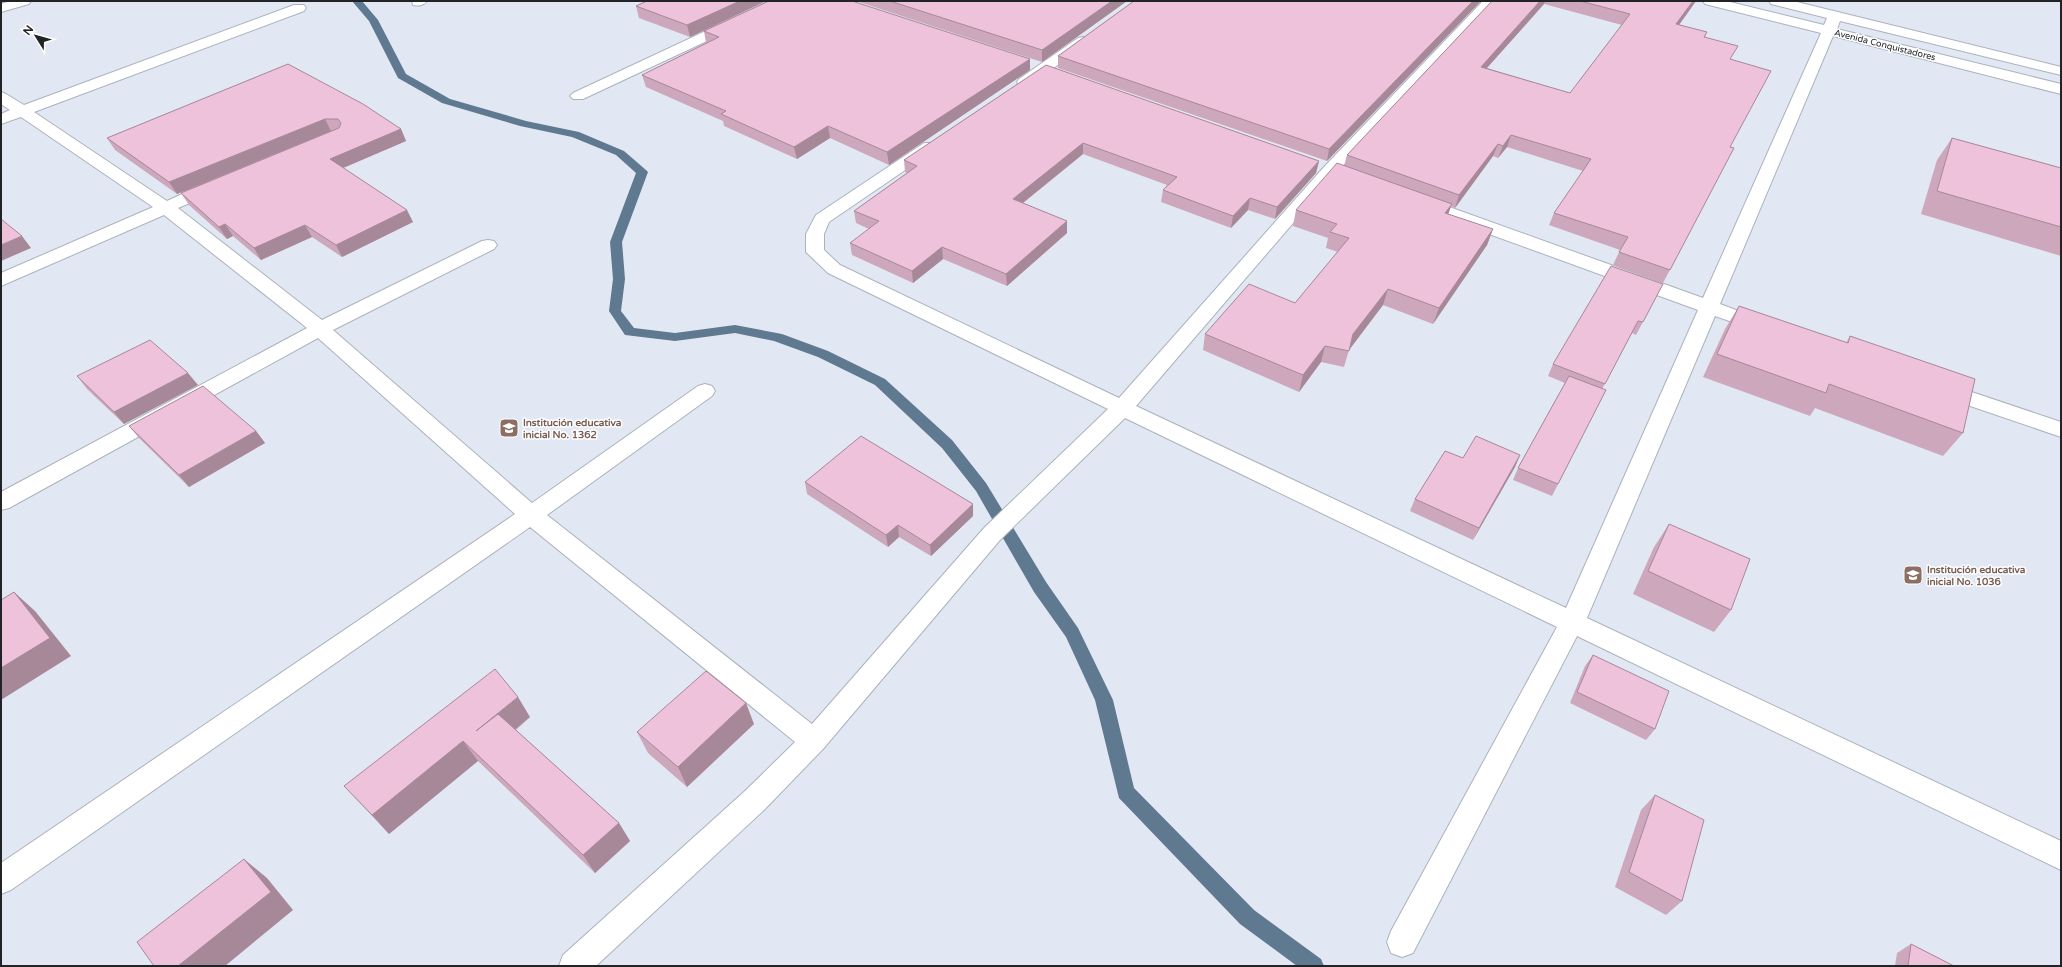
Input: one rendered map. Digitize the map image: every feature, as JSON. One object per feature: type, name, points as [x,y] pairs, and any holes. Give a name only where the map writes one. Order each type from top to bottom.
[{"type":"street","points":[[1,8],[24,1]]},
{"type":"street","points":[[578,96],[781,1]]},
{"type":"street","points":[[574,966],[755,800],[814,741],[992,534],[1030,500],[1122,408],[1330,170],[1490,1]]},
{"type":"street","name":"Avenida Conquistadores","points":[[1710,1],[1832,23],[2061,71]]},
{"type":"street","name":"Avenida Conquistadores","points":[[1776,1],[1832,23],[2061,89]]},
{"type":"street","points":[[1,118],[299,8]]},
{"type":"street","points":[[1402,942],[1573,621],[1710,308],[1832,23]]},
{"type":"street","points":[[1012,91],[1052,72],[1095,33]]},
{"type":"street","points":[[1022,62],[1052,72]]},
{"type":"street","points":[[1,97],[165,207],[320,329],[531,515],[770,708],[814,741]]},
{"type":"street","points":[[940,140],[822,219],[815,234],[815,252],[834,269],[1122,408],[1573,621],[2061,856]]},
{"type":"street","points":[[1,280],[165,207],[230,180]]},
{"type":"street","points":[[1404,197],[1777,331]]},
{"type":"street","points":[[1,502],[320,329],[488,245]]},
{"type":"street","points":[[1926,383],[2061,430]]},
{"type":"street","points":[[1,880],[531,515],[705,391]]},
{"type":"building","points":[[647,1],[740,1],[687,25],[636,6]]},
{"type":"building","points":[[769,1],[852,1],[1030,59],[887,152],[828,126],[794,147],[721,114],[726,111],[642,75],[719,37],[704,31]]},
{"type":"building","points":[[890,1],[1112,1],[1042,50]]},
{"type":"building","points":[[1134,1],[1473,1],[1329,149],[1058,56]]},
{"type":"building","points":[[1492,1],[1540,1],[1481,67],[1570,93],[1630,14],[1580,1],[1693,1],[1676,24],[1707,32],[1704,37],[1738,46],[1730,59],[1771,71],[1730,147],[1734,148],[1670,270],[1619,252],[1628,237],[1554,213],[1591,159],[1511,135],[1503,146],[1498,144],[1459,195],[1347,155]]},
{"type":"building","points":[[288,64],[363,104],[401,129],[330,159],[407,210],[336,245],[305,225],[254,248],[225,224],[219,227],[181,193],[339,128],[341,123],[338,119],[325,119],[169,182],[107,138]]},
{"type":"building","points":[[1046,65],[1319,161],[1277,207],[1250,198],[1233,216],[1163,190],[1177,177],[1083,143],[1013,199],[1067,221],[1006,274],[942,247],[912,271],[850,243],[879,221],[854,211],[917,166],[904,160]]},
{"type":"building","points":[[1952,138],[2061,168],[2061,227],[1937,191]]},
{"type":"building","points":[[1337,163],[1452,204],[1445,213],[1493,229],[1439,308],[1388,289],[1353,334],[1349,351],[1325,346],[1303,375],[1205,334],[1249,284],[1295,303],[1349,238],[1330,232],[1337,224],[1296,210]]},
{"type":"building","points":[[1,219],[22,236],[1,245]]},
{"type":"building","points":[[1611,266],[1663,284],[1643,322],[1638,321],[1605,384],[1553,364]]},
{"type":"building","points":[[1739,306],[1848,343],[1850,336],[1975,379],[1963,433],[1829,384],[1826,393],[1717,354]]},
{"type":"building","points":[[150,340],[188,373],[114,412],[77,376]]},
{"type":"building","points":[[1569,376],[1606,390],[1558,484],[1518,468]]},
{"type":"building","points":[[203,386],[256,431],[179,475],[129,426]]},
{"type":"building","points":[[861,436],[973,504],[930,545],[898,525],[886,535],[805,482]]},
{"type":"building","points":[[1476,436],[1520,455],[1479,528],[1415,499],[1445,451],[1463,458]]},
{"type":"building","points":[[1669,524],[1750,559],[1731,610],[1648,571]]},
{"type":"building","points":[[14,592],[50,638],[1,668],[1,600]]},
{"type":"building","points":[[1593,655],[1669,691],[1655,729],[1577,692]]},
{"type":"building","points":[[495,669],[518,697],[476,731],[498,714],[619,823],[583,855],[463,741],[372,815],[344,786]]},
{"type":"building","points":[[706,671],[746,703],[678,767],[637,732]]},
{"type":"building","points":[[1655,795],[1704,820],[1682,901],[1629,872]]},
{"type":"building","points":[[244,859],[271,892],[178,966],[154,966],[137,942]]},
{"type":"building","points":[[1911,944],[1954,966],[1908,966]]},
{"type":"waterway","points":[[357,1],[373,20],[402,76],[446,101],[524,124],[575,134],[620,153],[642,172],[616,242],[619,279],[615,311],[630,332],[675,337],[735,329],[777,337],[823,354],[880,382],[947,444],[981,487],[1040,587],[1072,633],[1104,700],[1126,792],[1247,917],[1314,966]]},
{"type":"place","name":"Institución educativa inicial No. 1362","points":[[509,428]]},
{"type":"place","name":"Institución educativa inicial No. 1036","points":[[1913,575]]}]
